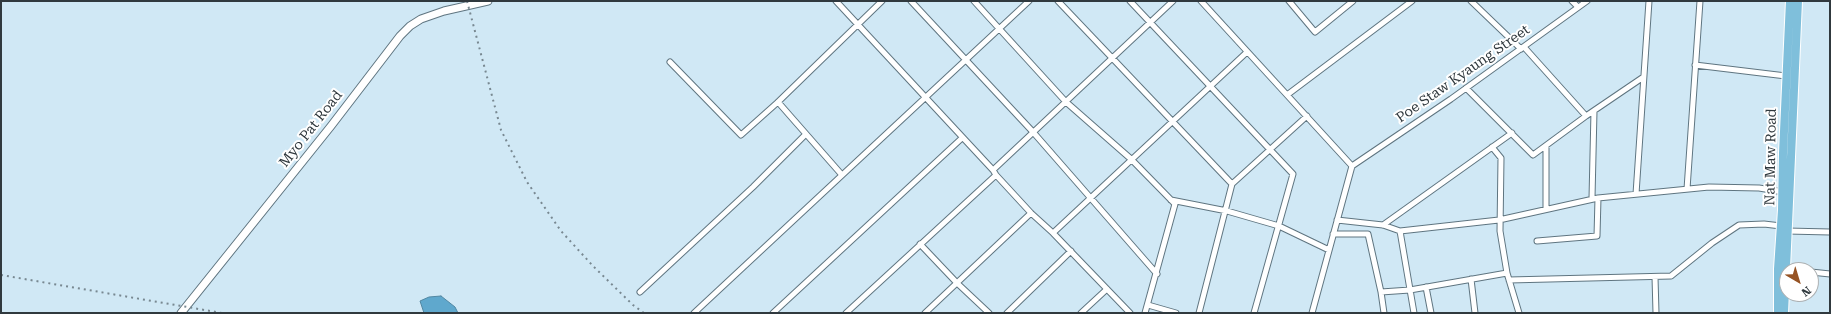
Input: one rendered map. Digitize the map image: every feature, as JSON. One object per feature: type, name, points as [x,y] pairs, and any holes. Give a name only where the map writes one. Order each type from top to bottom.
[{"type":"main road","name":"Myo Pat Road","points":[[181,313],[326,132],[400,36],[410,26],[421,19],[444,11],[488,1]]},
{"type":"main road","name":"Nat Maw Road","points":[[1786,192],[1786,76],[1790,1]]},
{"type":"main road","name":"Nat Maw Road","points":[[1783,262],[1798,1]]},
{"type":"main road","name":"Nat Maw Road","points":[[1778,313],[1779,302]]},
{"type":"main road","name":"Nat Maw Road","points":[[1784,302],[1784,313]]},
{"type":"street","points":[[836,1],[996,175],[1130,313]]},
{"type":"street","points":[[670,62],[740,135],[778,102],[882,1]]},
{"type":"street","points":[[911,1],[1033,132],[1157,274]]},
{"type":"street","points":[[974,1],[1066,102],[1132,159],[1175,204],[1157,274],[1145,313]]},
{"type":"street","points":[[694,313],[1029,1]]},
{"type":"street","points":[[1058,1],[1113,58],[1171,122],[1232,184]]},
{"type":"street","points":[[1130,1],[1209,86],[1270,148],[1292,174],[1254,313]]},
{"type":"street","points":[[993,170],[1174,1]]},
{"type":"street","points":[[1200,1],[1352,166],[1312,313]]},
{"type":"street","points":[[1289,1],[1315,32],[1353,1]]},
{"type":"street","points":[[1288,95],[1412,1]]},
{"type":"street","points":[[1471,1],[1523,48],[1586,116]]},
{"type":"street","points":[[1572,1],[1578,7]]},
{"type":"street","name":"Poe Staw Kyaung Street","points":[[1352,166],[1523,48],[1587,1]]},
{"type":"street","points":[[1636,194],[1642,78],[1649,1]]},
{"type":"street","points":[[1686,190],[1700,1]]},
{"type":"street","points":[[1053,233],[1247,52]]},
{"type":"street","points":[[1695,65],[1786,76]]},
{"type":"street","points":[[1466,88],[1533,155],[1586,116],[1642,78]]},
{"type":"street","points":[[778,102],[805,135],[842,175]]},
{"type":"street","points":[[1537,241],[1597,236],[1594,111]]},
{"type":"street","points":[[1199,313],[1227,211],[1232,184],[1307,116]]},
{"type":"street","points":[[1383,225],[1512,133]]},
{"type":"street","points":[[640,292],[753,187],[805,135]]},
{"type":"street","points":[[773,313],[962,138]]},
{"type":"street","points":[[1546,146],[1546,209]]},
{"type":"street","points":[[1492,147],[1500,158],[1499,220],[1508,280],[1519,313]]},
{"type":"street","points":[[846,313],[996,175]]},
{"type":"street","points":[[1337,220],[1383,225],[1400,231],[1499,220],[1595,198],[1709,187],[1759,188],[1786,192]]},
{"type":"street","points":[[1171,200],[1227,211],[1279,226],[1329,250]]},
{"type":"street","points":[[926,313],[1032,213]]},
{"type":"street","points":[[1508,280],[1671,276],[1712,243],[1739,225],[1758,224],[1784,229],[1830,232]]},
{"type":"street","points":[[1400,231],[1414,313]]},
{"type":"street","points":[[1333,234],[1368,234],[1381,292],[1384,313]]},
{"type":"street","points":[[920,244],[957,283],[989,313]]},
{"type":"street","points":[[1007,313],[1071,251]]},
{"type":"street","points":[[1381,292],[1410,290],[1507,273]]},
{"type":"street","points":[[1819,273],[1830,274]]},
{"type":"street","points":[[1655,277],[1656,313]]},
{"type":"street","points":[[1471,279],[1475,313]]},
{"type":"street","points":[[1426,287],[1431,313]]},
{"type":"street","points":[[1081,313],[1106,289]]},
{"type":"street","points":[[1148,305],[1176,313]]},
{"type":"water","points":[[441,296],[455,307],[458,313],[424,313],[420,301],[429,297]]},
{"type":"railway","points":[[467,1],[501,130],[527,182],[561,231],[593,266],[633,305],[644,313]]},
{"type":"railway","points":[[1,275],[222,313]]}]
